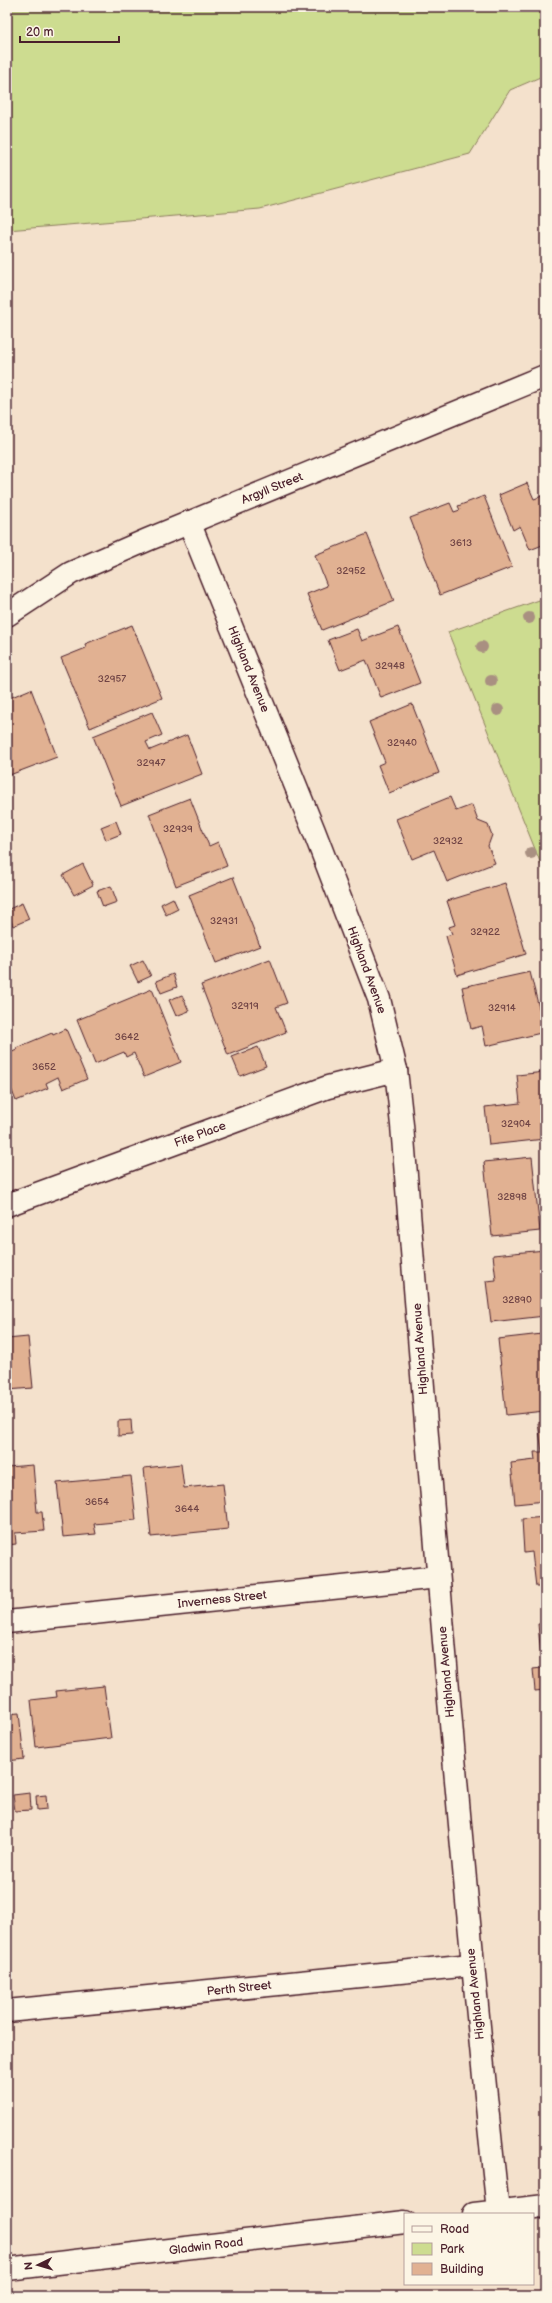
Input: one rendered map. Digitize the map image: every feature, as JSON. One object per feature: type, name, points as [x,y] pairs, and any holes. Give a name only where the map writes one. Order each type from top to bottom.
[{"type":"street","name":"Argyll Street","points":[[7,615],[71,573],[189,522],[545,376]]},
{"type":"street","name":"Highland Avenue","points":[[189,522],[314,831],[379,998],[396,1070],[404,1141],[438,1577],[472,1965],[498,2211]]},
{"type":"street","name":"Fife Place","points":[[7,1205],[328,1087],[396,1070]]},
{"type":"street","name":"Inverness Street","points":[[7,1622],[438,1577]]},
{"type":"street","name":"Perth Street","points":[[7,2011],[472,1965]]},
{"type":"street","points":[[482,2213],[545,2206]]},
{"type":"street","name":"Gladwin Road","points":[[7,2269],[404,2222]]},
{"type":"green space","points":[[7,7],[545,7],[545,75],[510,90],[470,154],[260,209],[7,230]]},
{"type":"green space","points":[[545,598],[545,874],[448,632]]},
{"type":"building","points":[[527,483],[534,499],[545,495],[545,544],[530,550],[520,526],[513,530],[499,495]]},
{"type":"building","points":[[484,496],[512,567],[440,595],[410,518],[450,503],[454,512],[460,510],[458,506]]},
{"type":"building","points":[[367,534],[394,601],[322,630],[307,594],[327,586],[315,555]]},
{"type":"building","points":[[132,625],[162,698],[90,728],[61,658],[86,648],[85,644]]},
{"type":"building","points":[[398,627],[420,683],[381,698],[366,660],[340,670],[328,640],[357,629],[362,641]]},
{"type":"building","points":[[31,689],[57,757],[7,776],[7,699]]},
{"type":"building","points":[[412,704],[439,773],[389,793],[378,765],[385,762],[369,722]]},
{"type":"building","points":[[152,712],[162,735],[146,742],[150,750],[187,735],[202,774],[121,806],[93,736]]},
{"type":"building","points":[[450,797],[456,811],[472,805],[478,821],[488,825],[492,835],[488,846],[495,863],[447,882],[434,850],[412,859],[396,819]]},
{"type":"building","points":[[190,798],[209,846],[218,842],[227,866],[176,886],[149,814]]},
{"type":"building","points":[[116,821],[121,834],[106,840],[101,827]]},
{"type":"building","points":[[83,864],[93,885],[74,895],[63,875]]},
{"type":"building","points":[[233,877],[260,946],[216,963],[189,895]]},
{"type":"building","points":[[505,883],[526,954],[457,975],[446,936],[452,934],[449,927],[455,925],[447,901]]},
{"type":"building","points":[[111,886],[117,902],[103,907],[97,891]]},
{"type":"building","points":[[173,898],[178,909],[166,915],[161,904]]},
{"type":"building","points":[[22,903],[29,919],[13,926],[7,910]]},
{"type":"building","points":[[270,959],[287,1003],[276,1007],[286,1032],[228,1055],[201,985]]},
{"type":"building","points":[[143,960],[151,976],[138,982],[130,966]]},
{"type":"building","points":[[530,972],[545,1032],[486,1046],[482,1026],[471,1029],[462,987]]},
{"type":"building","points":[[173,974],[177,987],[161,993],[156,981]]},
{"type":"building","points":[[152,989],[181,1062],[144,1077],[134,1053],[126,1057],[124,1052],[95,1064],[77,1020]]},
{"type":"building","points":[[182,995],[189,1011],[176,1016],[169,1000]]},
{"type":"building","points":[[66,1029],[87,1079],[63,1089],[58,1077],[46,1083],[48,1088],[16,1101],[7,1078],[7,1054],[17,1050],[16,1048],[52,1033],[53,1035]]},
{"type":"building","points":[[258,1047],[266,1066],[240,1076],[232,1057]]},
{"type":"building","points":[[545,1072],[545,1139],[489,1145],[485,1107],[520,1103],[517,1075]]},
{"type":"building","points":[[532,1157],[540,1231],[492,1236],[484,1162]]},
{"type":"building","points":[[545,1250],[545,1316],[491,1322],[486,1281],[496,1280],[493,1255]]},
{"type":"building","points":[[542,1334],[545,1368],[545,1411],[506,1415],[498,1339]]},
{"type":"building","points":[[28,1337],[33,1388],[7,1390],[7,1339]]},
{"type":"building","points":[[131,1420],[132,1435],[118,1436],[118,1421]]},
{"type":"building","points":[[545,1422],[545,1501],[515,1504],[511,1463],[535,1460],[534,1452],[542,1452],[538,1423]]},
{"type":"building","points":[[181,1464],[184,1488],[223,1484],[228,1529],[151,1537],[144,1468]]},
{"type":"building","points":[[33,1465],[37,1512],[42,1512],[44,1531],[15,1533],[16,1544],[7,1545],[7,1467]]},
{"type":"building","points":[[131,1476],[136,1520],[94,1524],[96,1534],[63,1537],[57,1483]]},
{"type":"building","points":[[545,1517],[545,1587],[536,1587],[532,1552],[524,1553],[522,1519]]},
{"type":"building","points":[[538,1624],[545,1624],[545,1690],[535,1691],[533,1669],[542,1668]]},
{"type":"building","points":[[104,1686],[111,1738],[36,1747],[31,1700],[57,1697],[56,1691]]},
{"type":"building","points":[[19,1713],[24,1759],[7,1761],[7,1714]]},
{"type":"building","points":[[30,1793],[31,1810],[15,1811],[13,1795]]},
{"type":"building","points":[[46,1795],[47,1809],[37,1810],[36,1796]]},
{"type":"building","points":[[470,2294],[470,2296],[447,2295]]}]
